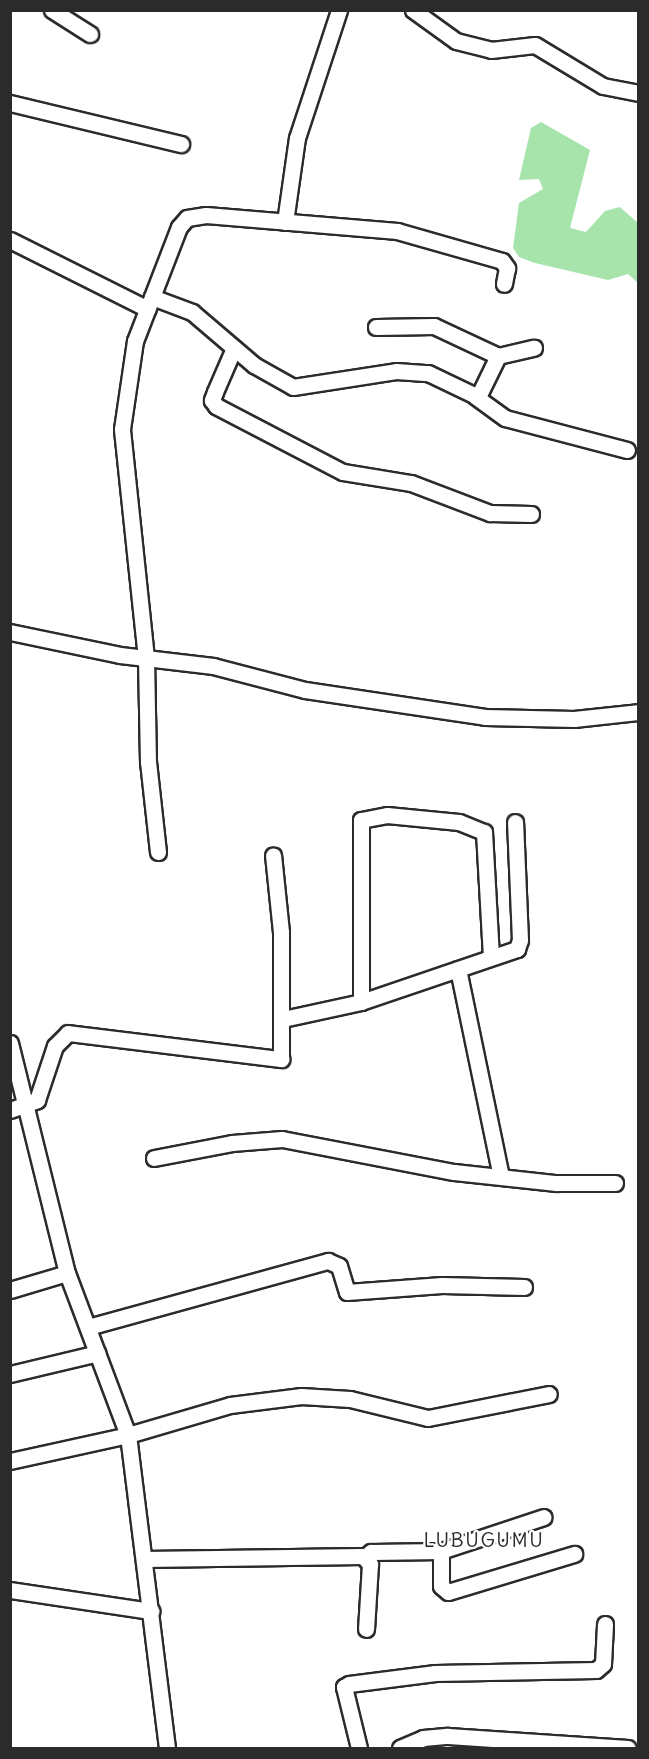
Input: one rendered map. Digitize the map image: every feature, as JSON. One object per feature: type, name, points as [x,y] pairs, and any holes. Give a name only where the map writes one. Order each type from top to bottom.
[{"type":"street","points":[[52,10],[90,34]]},
{"type":"street","points":[[285,222],[297,138],[339,10]]},
{"type":"street","points":[[413,10],[456,41],[491,50],[535,45],[603,86],[639,93]]},
{"type":"street","points":[[10,103],[181,144]]},
{"type":"street","points":[[158,852],[148,762],[146,658],[122,429],[135,341],[179,227],[187,218],[206,215],[397,231],[469,248],[506,264],[504,284]]},
{"type":"street","points":[[10,240],[150,303],[192,312],[234,348],[293,387],[396,371],[418,372],[436,376],[476,397],[505,418],[627,450]]},
{"type":"street","points":[[376,327],[434,326],[498,356],[534,348]]},
{"type":"street","points":[[234,348],[214,392],[216,406],[343,472],[411,483],[490,513],[531,514]]},
{"type":"street","points":[[476,397],[498,356]]},
{"type":"street","points":[[10,632],[146,658],[213,666],[305,690],[485,717],[574,719],[639,712]]},
{"type":"street","points":[[361,1002],[361,820],[387,815],[459,822],[484,832],[491,957]]},
{"type":"street","points":[[284,1019],[361,1002],[515,950],[520,940],[515,822]]},
{"type":"street","points":[[17,1110],[38,1100],[55,1046],[68,1033],[278,1060],[283,1057],[284,1019],[273,855]]},
{"type":"street","points":[[458,969],[501,1176]]},
{"type":"street","points":[[10,1043],[17,1110],[67,1273],[128,1435],[166,1749]]},
{"type":"street","points":[[154,1158],[232,1143],[282,1140],[454,1172],[615,1183]]},
{"type":"street","points":[[88,1327],[328,1261],[339,1266],[347,1292],[442,1285],[524,1287]]},
{"type":"street","points":[[10,1290],[67,1273]]},
{"type":"street","points":[[10,1374],[98,1353]]},
{"type":"street","points":[[10,1461],[128,1435],[230,1405],[301,1396],[350,1399],[428,1418],[549,1394]]},
{"type":"street","points":[[144,1559],[365,1557],[371,1552],[441,1551],[544,1517]]},
{"type":"street","points":[[441,1551],[441,1586],[448,1592],[574,1554]]},
{"type":"street","points":[[365,1557],[370,1564],[366,1629]]},
{"type":"street","points":[[10,1590],[151,1611]]},
{"type":"street","points":[[359,1749],[344,1687],[349,1684],[435,1672],[596,1670],[603,1664],[605,1624]]},
{"type":"street","points":[[400,1749],[423,1738],[448,1736],[628,1749]]},
{"type":"green space","points":[[541,122],[590,150],[570,228],[586,232],[605,211],[620,207],[638,223],[638,283],[628,274],[608,280],[535,263],[519,257],[513,248],[519,203],[543,189],[539,179],[519,180],[531,128]]},
{"type":"district","name":"LUBUGUMU","points":[[484,1539]]}]
